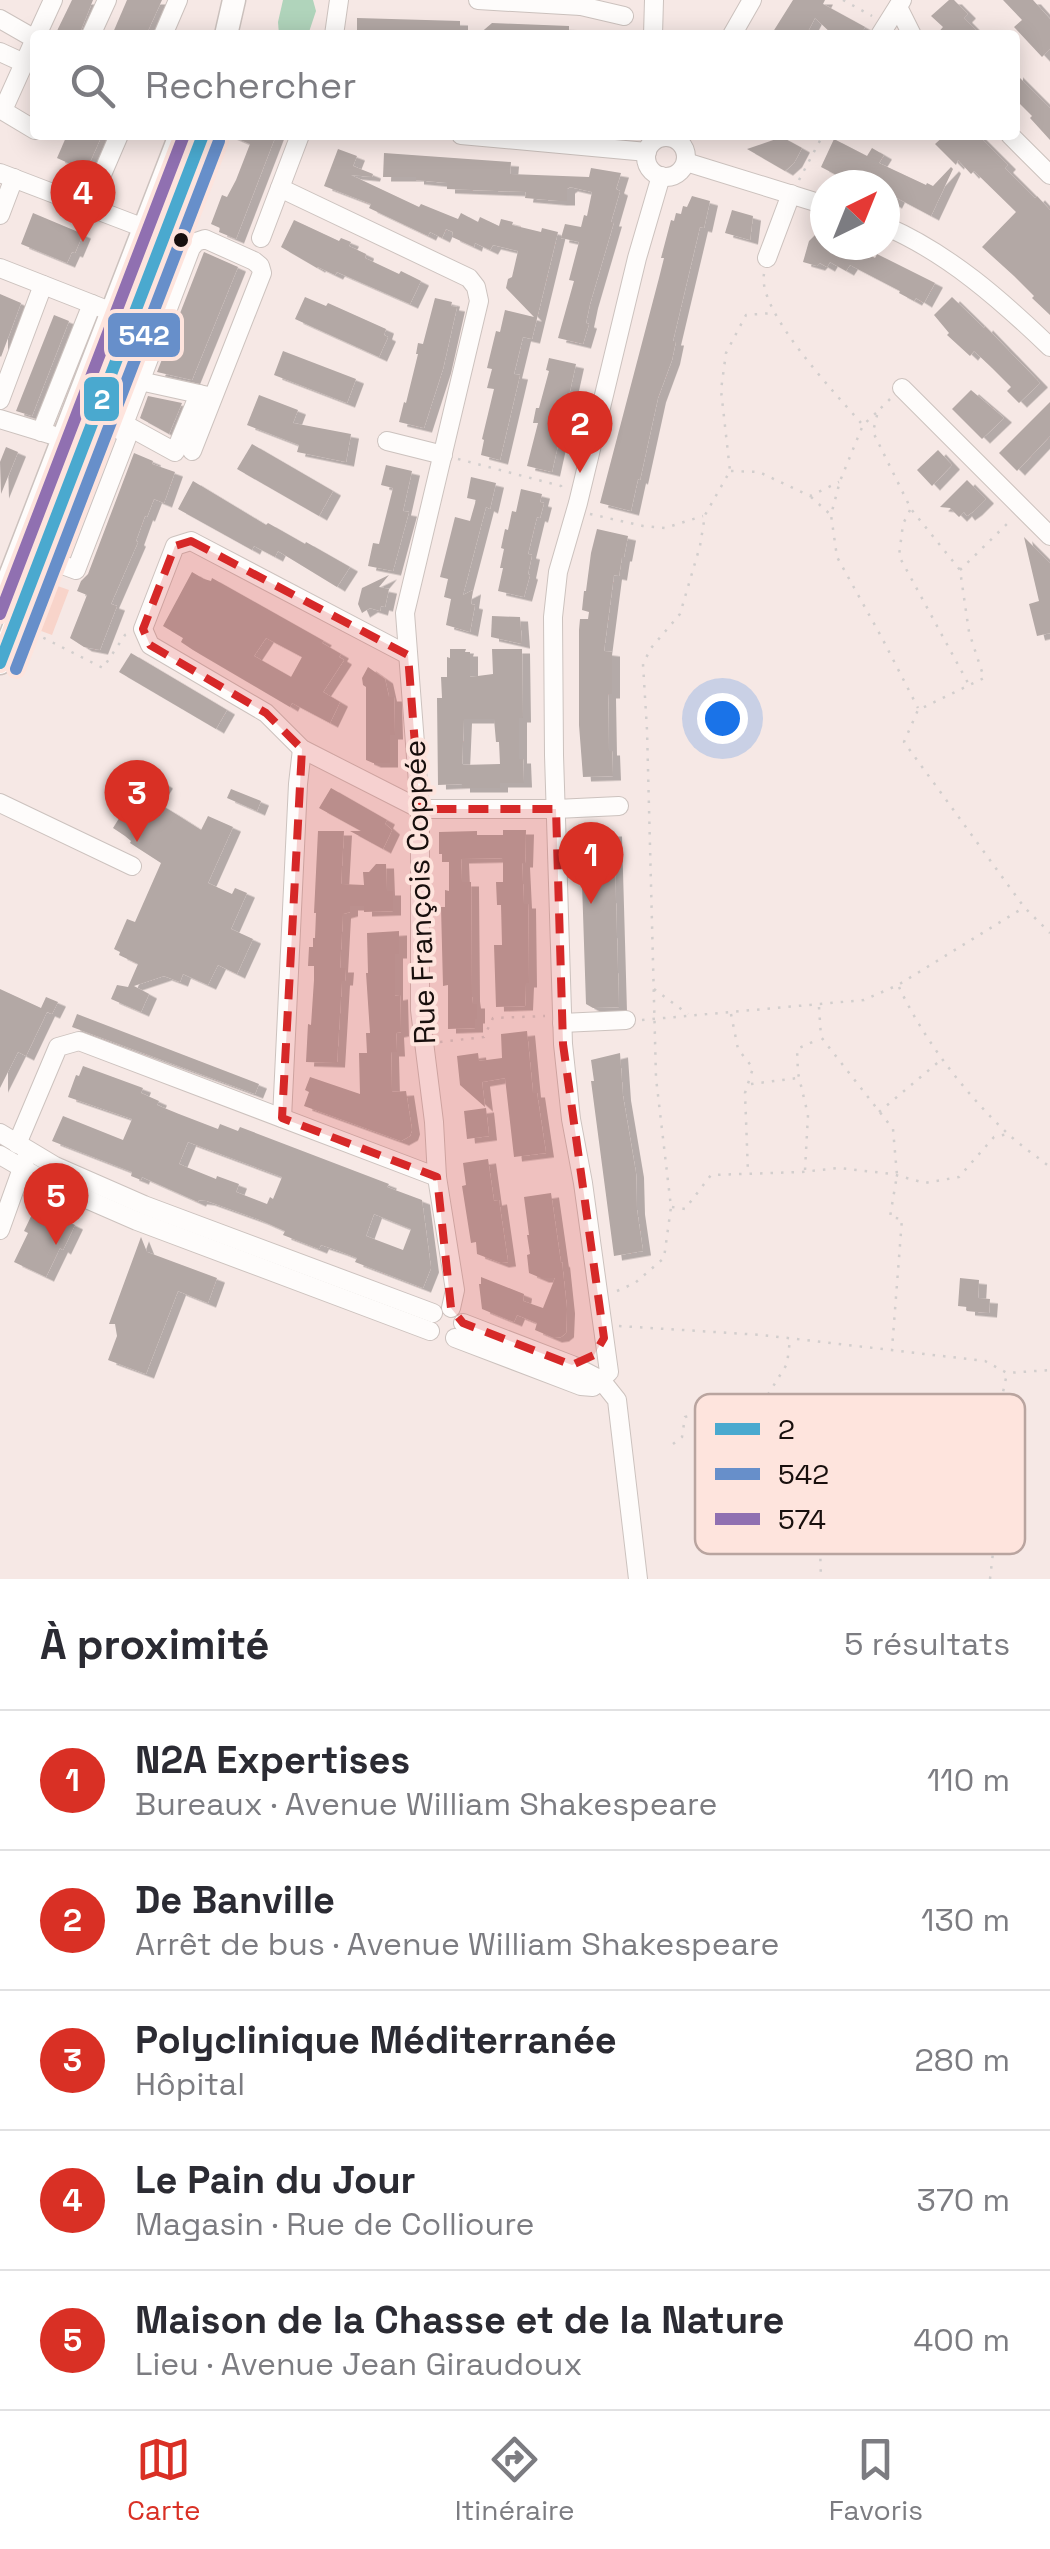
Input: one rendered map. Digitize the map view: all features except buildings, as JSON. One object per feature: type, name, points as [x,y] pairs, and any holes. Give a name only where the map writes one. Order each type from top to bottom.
[{"type":"main road","points":[[227,30],[234,0]]},
{"type":"main road","points":[[0,602],[178,140]]},
{"type":"main road","points":[[0,664],[95,416],[112,311],[200,140]]},
{"type":"street","points":[[8,0],[0,19],[30,36]]},
{"type":"street","points":[[39,30],[53,0]]},
{"type":"street","points":[[93,30],[107,0]]},
{"type":"street","points":[[165,30],[178,0]]},
{"type":"street","points":[[335,30],[339,0]]},
{"type":"street","points":[[478,0],[582,3],[624,16]]},
{"type":"street","points":[[653,30],[654,0]]},
{"type":"street","points":[[735,30],[752,0]]},
{"type":"street","points":[[883,29],[900,4]]},
{"type":"street","points":[[900,4],[910,30]]},
{"type":"street","points":[[30,49],[1,110],[30,127]]},
{"type":"street","points":[[0,52],[24,62]]},
{"type":"street","points":[[88,207],[118,140]]},
{"type":"street","points":[[261,238],[298,140]]},
{"type":"street","points":[[593,140],[671,143],[810,200]]},
{"type":"street","points":[[1015,140],[1050,175]]},
{"type":"street","points":[[671,143],[676,174],[661,176],[649,167],[671,143]]},
{"type":"street","points":[[0,216],[7,176],[144,228]]},
{"type":"street","points":[[446,1323],[581,1386],[593,1388],[609,1372],[571,1119],[562,1019],[553,618],[558,572],[661,176]]},
{"type":"street","name":"Rue François Coppée","points":[[280,188],[469,278],[480,301],[405,614],[420,809],[420,1010],[455,1290],[446,1323]]},
{"type":"street","points":[[768,258],[790,194]]},
{"type":"street","points":[[900,233],[972,279],[1050,347]]},
{"type":"street","points":[[205,239],[260,266],[262,273],[206,396],[175,452],[124,424],[161,327],[196,242],[205,239]]},
{"type":"street","points":[[0,268],[161,327]]},
{"type":"street","points":[[0,400],[43,285]]},
{"type":"street","points":[[41,432],[112,311]]},
{"type":"street","points":[[140,380],[206,396]]},
{"type":"street","points":[[902,388],[1050,536]]},
{"type":"street","points":[[192,451],[206,396]]},
{"type":"street","points":[[41,558],[76,570],[128,435],[95,416]]},
{"type":"street","points":[[0,419],[64,440]]},
{"type":"street","points":[[387,441],[443,455]]},
{"type":"street","points":[[408,655],[191,540],[175,546],[143,630],[150,645],[266,713],[302,749],[420,809],[619,806]]},
{"type":"street","points":[[282,1118],[302,749]]},
{"type":"street","points":[[0,803],[132,866]]},
{"type":"street","points":[[562,1019],[626,1020]]},
{"type":"street","points":[[0,1230],[58,1047],[78,1041],[438,1177]]},
{"type":"street","points":[[0,1133],[43,1180],[136,1221],[572,1365],[600,1380],[617,1400],[638,1579]]},
{"type":"street","points":[[0,1154],[22,1154]]},
{"type":"street","points":[[600,1380],[594,1355],[603,1332]]},
{"type":"street","points":[[572,1365],[594,1355]]},
{"type":"path","points":[[843,0],[883,29]]},
{"type":"path","points":[[790,194],[821,140]]},
{"type":"path","points":[[768,258],[762,282],[773,313],[863,426]]},
{"type":"path","points":[[599,1299],[635,1283],[664,1258],[671,1206],[656,1078],[643,664],[651,648],[680,614],[705,515],[730,471],[721,390],[726,353],[746,314],[773,313]]},
{"type":"path","points":[[902,388],[863,426],[840,481],[831,515],[837,557],[918,710]]},
{"type":"path","points":[[878,411],[873,432],[911,509],[960,570],[970,632],[984,678],[918,710],[904,742],[1024,907],[1050,933]]},
{"type":"path","points":[[443,455],[561,486],[576,511],[665,528],[705,515]]},
{"type":"path","points":[[730,471],[759,472],[810,496],[831,515]]},
{"type":"path","points":[[810,496],[840,481]]},
{"type":"path","points":[[960,570],[1023,508]]},
{"type":"path","points":[[911,509],[902,524],[900,556],[970,685]]},
{"type":"path","points":[[15,623],[102,668],[125,635],[143,630]]},
{"type":"path","points":[[626,1020],[864,1000],[898,985],[1024,907]]},
{"type":"path","points":[[898,985],[910,1012],[959,1080],[1008,1134],[1050,1168]]},
{"type":"path","points":[[653,988],[690,1016]]},
{"type":"path","points":[[818,1004],[821,1038],[893,1129],[897,1175],[890,1217],[902,1219],[892,1350]]},
{"type":"path","points":[[731,1012],[738,1048],[753,1068],[746,1094],[748,1174]]},
{"type":"path","points":[[424,1043],[484,1037],[494,1018],[562,1019]]},
{"type":"path","points":[[805,1172],[808,1115],[797,1050],[821,1038]]},
{"type":"path","points":[[879,1112],[944,1058]]},
{"type":"path","points":[[748,1085],[799,1078]]},
{"type":"path","points":[[671,1206],[685,1209],[711,1174],[839,1168],[926,1183],[959,1177],[994,1138],[1008,1134]]},
{"type":"path","points":[[603,1332],[790,1338],[984,1361],[1007,1373],[1050,1370]]},
{"type":"path","points":[[769,1394],[788,1364],[790,1338]]},
{"type":"path","points":[[1003,1394],[1007,1373]]},
{"type":"path","points":[[673,1444],[682,1437],[685,1417],[695,1415]]},
{"type":"path","points":[[820,1554],[820,1579]]},
{"type":"path","points":[[990,1579],[993,1554]]},
{"type":"highlighted area","points":[[191,541],[408,655],[420,809],[556,809],[563,1044],[604,1338],[594,1355],[572,1365],[463,1323],[451,1308],[437,1177],[282,1118],[302,749],[266,713],[150,645],[143,629],[175,546]]},
{"type":"shaded area","points":[[283,0],[313,0],[316,11],[310,30],[279,30]]},
{"type":"shaded area","points":[[49,583],[69,590],[52,635],[33,628]]},
{"type":"transit line","name":"574","points":[[0,614],[182,140]]},
{"type":"transit line","name":"2","points":[[0,663],[201,140]]},
{"type":"transit line","name":"542","points":[[16,669],[219,141]]},
{"type":"place","name":"Le Pain du Jour","points":[[83,242]]},
{"type":"place","name":"De Banville","points":[[580,473]]},
{"type":"place","name":"Polyclinique Méditerranée","points":[[137,842]]},
{"type":"place","name":"N2A Expertises","points":[[591,904]]},
{"type":"place","name":"Maison de la Chasse et de la Nature","points":[[56,1245]]}]
